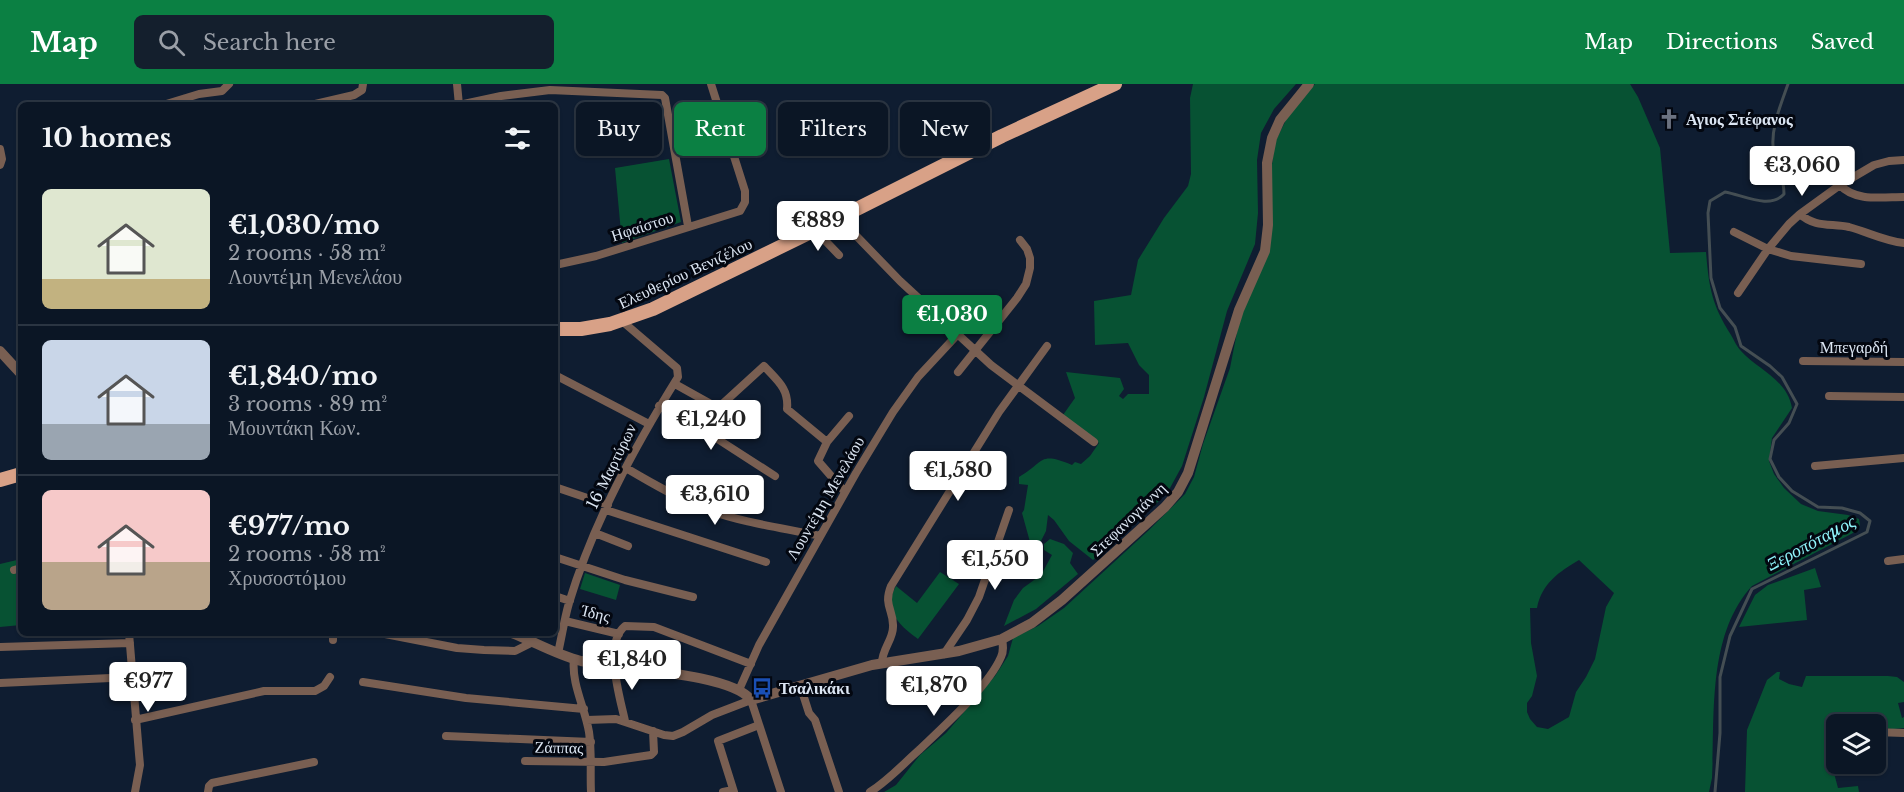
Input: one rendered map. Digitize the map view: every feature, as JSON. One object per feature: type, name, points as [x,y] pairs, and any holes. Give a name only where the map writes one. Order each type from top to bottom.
[{"type":"main road","name":"Ελευθερίου Βενιζέλου","points":[[558,329],[581,329],[622,321],[653,309],[993,140],[1115,84]]},
{"type":"main road","points":[[0,480],[18,475]]},
{"type":"street","points":[[173,102],[199,94],[222,91],[229,84]]},
{"type":"street","points":[[323,102],[354,95],[362,90],[363,84]]},
{"type":"street","points":[[457,84],[459,102]]},
{"type":"street","points":[[688,226],[736,213],[745,202],[744,186],[711,84]]},
{"type":"street","name":"Στεφανογιάννη","points":[[751,700],[882,663],[944,654],[1002,639],[1032,622],[1068,596],[1165,507],[1184,483],[1195,455],[1239,310],[1264,251],[1268,231],[1267,163],[1270,142],[1280,120],[1309,84]]},
{"type":"street","name":"Ηφαίστου","points":[[473,102],[549,87],[662,95],[665,98],[688,226],[596,256],[558,264]]},
{"type":"street","points":[[0,149],[2,159],[0,165]]},
{"type":"street","points":[[1738,293],[1768,249],[1800,214],[1840,185],[1874,165],[1904,160]]},
{"type":"street","points":[[1840,185],[1854,195],[1904,197]]},
{"type":"street","points":[[1800,214],[1815,223],[1849,227],[1886,240],[1904,243]]},
{"type":"street","points":[[839,218],[900,281],[976,351],[1018,386],[1094,442]]},
{"type":"street","points":[[815,230],[839,255]]},
{"type":"street","points":[[1734,232],[1768,249],[1806,258],[1861,264]]},
{"type":"street","points":[[958,372],[1026,284],[1030,258],[1020,240]]},
{"type":"street","points":[[622,321],[677,368],[678,377],[675,384],[718,408],[764,366],[780,383],[788,396],[787,409],[826,442]]},
{"type":"street","name":"Λουντέμη Μενελάου","points":[[739,690],[759,645],[893,412],[918,377],[958,334]]},
{"type":"street","points":[[882,663],[882,655],[893,629],[887,602],[891,585],[991,425],[1047,346]]},
{"type":"street","points":[[0,351],[18,371]]},
{"type":"street","name":"Μπεγαρδή","points":[[1803,362],[1904,362]]},
{"type":"street","points":[[558,377],[649,424]]},
{"type":"street","name":"16 Μαρτύρων","points":[[558,653],[570,602],[595,533],[649,424],[675,384]]},
{"type":"street","points":[[1829,396],[1904,397]]},
{"type":"street","points":[[659,406],[716,438],[775,476]]},
{"type":"street","points":[[845,492],[818,461],[826,442],[849,416]]},
{"type":"street","points":[[1815,466],[1904,458]]},
{"type":"street","points":[[626,468],[670,493],[707,509],[733,518],[820,536]]},
{"type":"street","points":[[558,489],[766,562]]},
{"type":"street","points":[[944,654],[967,620],[979,597],[1009,510]]},
{"type":"street","points":[[595,533],[628,546]]},
{"type":"street","points":[[558,558],[625,580],[693,597]]},
{"type":"street","points":[[1888,561],[1904,559]]},
{"type":"street","points":[[558,597],[570,602]]},
{"type":"street","name":"Ίδης","points":[[565,621],[621,631],[637,625],[654,627],[751,664]]},
{"type":"street","points":[[621,631],[614,650],[614,666],[625,721]]},
{"type":"street","points":[[129,636],[140,765],[135,792]]},
{"type":"street","points":[[395,636],[457,648],[484,650],[515,651],[533,642]]},
{"type":"street","points":[[519,636],[574,659],[702,679],[739,690],[751,700],[781,792]]},
{"type":"street","points":[[870,792],[893,775],[960,710],[996,666],[1002,655],[1002,639]]},
{"type":"street","points":[[0,647],[130,643]]},
{"type":"street","points":[[574,659],[574,674],[591,742],[591,792]]},
{"type":"street","points":[[0,683],[133,677]]},
{"type":"street","points":[[135,720],[264,691],[315,691],[324,686],[330,677]]},
{"type":"street","points":[[363,682],[466,699],[584,709]]},
{"type":"street","points":[[800,685],[809,713],[815,720],[839,792]]},
{"type":"street","points":[[587,720],[606,718],[625,721],[673,736],[712,715],[751,700]]},
{"type":"street","points":[[723,792],[734,791],[718,741],[759,725]]},
{"type":"street","name":"Ζάππας","points":[[525,761],[613,761],[653,754],[653,731]]},
{"type":"street","points":[[1886,732],[1904,733]]},
{"type":"street","points":[[446,736],[591,742]]},
{"type":"street","points":[[208,792],[212,783],[314,762]]},
{"type":"green space","points":[[1193,84],[1296,84],[1274,109],[1261,133],[1257,160],[1258,213],[1255,244],[1227,311],[1204,397],[1182,466],[1170,488],[1156,504],[1093,560],[1069,541],[1048,515],[1046,531],[1025,573],[1030,542],[1022,513],[1028,485],[1019,484],[1019,477],[1047,459],[1072,465],[1075,462],[1081,464],[1099,443],[1063,415],[1075,398],[1066,372],[1120,378],[1124,389],[1119,396],[1123,399],[1128,394],[1149,394],[1149,375],[1139,365],[1128,343],[1095,345],[1094,301],[1131,295],[1138,260],[1164,218],[1188,186],[1191,174],[1190,98]]},
{"type":"green space","points":[[1315,84],[1630,84],[1660,148],[1670,253],[1706,252],[1712,296],[1725,324],[1740,349],[1778,382],[1789,398],[1792,408],[1772,438],[1769,461],[1774,474],[1784,488],[1801,504],[1818,511],[1848,515],[1859,519],[1860,525],[1853,533],[1752,586],[1737,606],[1727,628],[1716,677],[1712,778],[1709,792],[884,792],[896,785],[920,755],[946,733],[995,676],[1008,656],[1013,638],[1038,626],[1064,608],[1185,494],[1194,477],[1203,444],[1230,368],[1239,322],[1257,276],[1275,142],[1288,116]],"holes":[[[1579,560],[1614,593],[1606,607],[1595,659],[1576,692],[1569,717],[1548,729],[1537,727],[1527,712],[1527,703],[1532,696],[1537,676],[1531,643],[1530,608],[1537,608],[1539,599],[1552,579]]]},
{"type":"green space","points":[[669,159],[681,222],[622,243],[615,168]]},
{"type":"green space","points":[[1050,539],[1064,544],[1073,553],[1070,563],[1078,574],[1036,609],[1004,626],[1014,600],[1023,588],[1041,575],[1052,555],[1044,550],[1044,544]]},
{"type":"green space","points":[[18,560],[18,625],[0,627],[0,564]]},
{"type":"green space","points":[[1815,568],[1821,587],[1804,590],[1807,620],[1739,627],[1755,595],[1768,585]]},
{"type":"green space","points":[[940,572],[959,584],[918,639],[895,617],[891,603],[892,595],[896,586],[917,603]]},
{"type":"green space","points":[[585,573],[620,585],[616,600],[580,589]]},
{"type":"green space","points":[[1780,672],[1779,679],[1802,687],[1806,676],[1897,677],[1904,682],[1904,702],[1898,703],[1902,718],[1904,717],[1904,728],[1886,728],[1886,714],[1826,714],[1826,774],[1834,774],[1838,788],[1858,786],[1859,792],[1745,792],[1747,730],[1767,680]]},
{"type":"waterway","name":"Ξεροπόταμος","points":[[1715,792],[1720,733],[1720,677],[1730,636],[1752,589],[1867,532],[1870,521],[1860,513],[1842,508],[1818,507],[1792,491],[1779,477],[1770,459],[1774,440],[1789,423],[1797,404],[1782,377],[1741,346],[1735,327],[1720,308],[1711,278],[1708,213],[1710,201],[1725,192],[1764,201],[1778,199],[1784,194],[1783,182],[1774,153],[1773,136],[1788,84]]},
{"type":"place","name":"Αγιος Στέφανος","points":[[1669,119]]},
{"type":"place","name":"Τσαλικάκι","points":[[762,688]]}]
